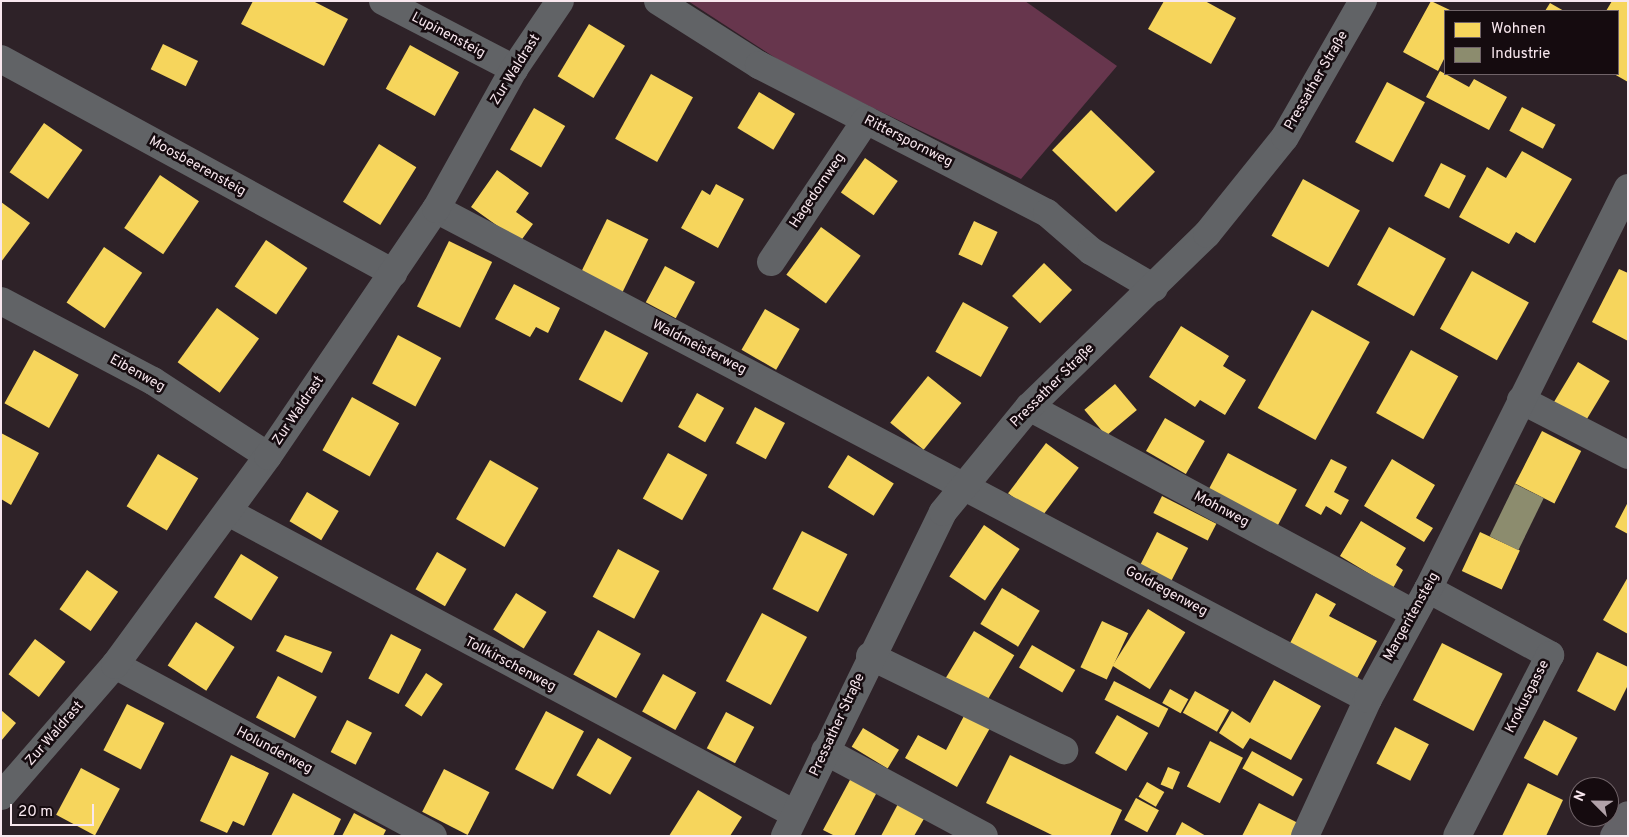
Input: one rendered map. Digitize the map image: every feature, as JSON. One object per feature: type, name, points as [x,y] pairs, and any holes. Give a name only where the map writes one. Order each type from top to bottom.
[{"type":"main road","points":[[1614,836],[1628,815]]},
{"type":"street","name":"Lupinensteig","points":[[383,1],[514,69]]},
{"type":"street","name":"Zur Waldrast","points":[[1,796],[115,665],[268,456],[436,209],[514,69],[560,1]]},
{"type":"street","name":"Ritterspornweg","points":[[658,1],[759,65],[1047,213],[1091,251],[1154,288]]},
{"type":"street","name":"Pressather Straße","points":[[790,825],[915,563],[964,484],[1029,407],[1208,234],[1285,137],[1363,1]]},
{"type":"street","name":"Moosbeerensteig","points":[[1,59],[393,273]]},
{"type":"street","name":"Hagedornweg","points":[[771,262],[866,120]]},
{"type":"street","name":"Margeritensteig","points":[[1305,836],[1368,699],[1413,613],[1428,589],[1628,188]]},
{"type":"street","name":"Waldmeisterweg","points":[[436,209],[964,484]]},
{"type":"street","name":"Eibenweg","points":[[1,301],[152,381],[268,456]]},
{"type":"street","points":[[1521,400],[1628,455]]},
{"type":"street","name":"Mohnweg","points":[[1029,407],[1413,613]]},
{"type":"street","name":"Goldregenweg","points":[[964,484],[1368,699]]},
{"type":"street","name":"Tollkirschenweg","points":[[228,512],[790,825]]},
{"type":"street","name":"Krokusgasse","points":[[1428,589],[1550,655],[1458,836]]},
{"type":"street","points":[[870,656],[1064,750]]},
{"type":"street","name":"Holunderweg","points":[[115,665],[433,836]]},
{"type":"street","points":[[826,751],[984,836]]},
{"type":"shaded area","points":[[688,1],[1025,1],[1117,66],[1021,179],[794,70]]},
{"type":"building: Wohnen","points":[[253,1],[313,1],[348,19],[324,66],[241,24]]},
{"type":"building: Wohnen","points":[[1164,1],[1205,1],[1236,18],[1211,64],[1148,29]]},
{"type":"building: Wohnen","points":[[1431,1],[1450,10],[1444,10],[1444,59],[1438,71],[1403,52]]},
{"type":"building: Wohnen","points":[[1612,1],[1628,1],[1628,82],[1616,75],[1619,75],[1619,10],[1607,10]]},
{"type":"building: Wohnen","points":[[1550,3],[1562,10],[1546,10]]},
{"type":"building: Wohnen","points":[[589,24],[625,46],[594,98],[558,76]]},
{"type":"building: Wohnen","points":[[163,44],[198,61],[186,86],[151,69]]},
{"type":"building: Wohnen","points":[[410,45],[459,72],[435,116],[386,89]]},
{"type":"building: Wohnen","points":[[1440,71],[1444,75],[1469,87],[1474,79],[1507,97],[1489,130],[1426,97]]},
{"type":"building: Wohnen","points":[[651,74],[693,97],[657,162],[615,139]]},
{"type":"building: Wohnen","points":[[1387,82],[1425,102],[1393,162],[1355,142]]},
{"type":"building: Wohnen","points":[[759,92],[795,114],[773,150],[737,128]]},
{"type":"building: Wohnen","points":[[1522,107],[1556,125],[1543,149],[1509,131]]},
{"type":"building: Wohnen","points":[[534,108],[565,126],[541,168],[510,150]]},
{"type":"building: Wohnen","points":[[1091,110],[1155,172],[1116,212],[1052,150]]},
{"type":"building: Wohnen","points":[[44,123],[83,150],[48,199],[10,172]]},
{"type":"building: Wohnen","points":[[379,144],[416,167],[380,225],[343,202]]},
{"type":"building: Wohnen","points":[[1522,151],[1572,179],[1535,243],[1516,232],[1509,244],[1459,217],[1487,167],[1506,178]]},
{"type":"building: Wohnen","points":[[865,158],[898,181],[874,215],[841,192]]},
{"type":"building: Wohnen","points":[[1441,163],[1466,176],[1449,209],[1424,196]]},
{"type":"building: Wohnen","points":[[497,170],[529,193],[516,212],[533,224],[520,242],[471,207]]},
{"type":"building: Wohnen","points":[[160,175],[199,201],[163,254],[124,228]]},
{"type":"building: Wohnen","points":[[1303,179],[1360,211],[1328,267],[1271,236]]},
{"type":"building: Wohnen","points":[[716,184],[744,199],[718,248],[681,228],[702,190],[710,195]]},
{"type":"building: Wohnen","points":[[1,202],[30,223],[1,262]]},
{"type":"building: Wohnen","points":[[607,219],[648,239],[622,292],[581,272]]},
{"type":"building: Wohnen","points":[[974,221],[998,232],[982,266],[958,255]]},
{"type":"building: Wohnen","points":[[821,227],[861,256],[826,304],[786,275]]},
{"type":"building: Wohnen","points":[[1389,227],[1446,259],[1414,316],[1357,285]]},
{"type":"building: Wohnen","points":[[266,240],[307,268],[276,314],[235,286]]},
{"type":"building: Wohnen","points":[[449,241],[492,262],[460,328],[417,307]]},
{"type":"building: Wohnen","points":[[104,247],[142,273],[105,328],[67,303]]},
{"type":"building: Wohnen","points":[[1044,263],[1072,290],[1040,323],[1012,296]]},
{"type":"building: Wohnen","points":[[665,266],[695,282],[676,318],[646,302]]},
{"type":"building: Wohnen","points":[[1619,269],[1628,273],[1628,341],[1592,322]]},
{"type":"building: Wohnen","points":[[1472,271],[1529,303],[1497,360],[1440,329]]},
{"type":"building: Wohnen","points":[[514,284],[560,308],[548,333],[536,327],[530,337],[495,319]]},
{"type":"building: Wohnen","points":[[963,302],[1008,327],[981,377],[935,352]]},
{"type":"building: Wohnen","points":[[217,308],[259,339],[220,393],[178,362]]},
{"type":"building: Wohnen","points":[[765,309],[800,329],[776,370],[742,350]]},
{"type":"building: Wohnen","points":[[1312,310],[1370,342],[1315,440],[1258,408]]},
{"type":"building: Wohnen","points":[[1181,326],[1229,356],[1223,366],[1246,380],[1225,415],[1200,400],[1195,407],[1149,377]]},
{"type":"building: Wohnen","points":[[605,330],[648,353],[622,402],[579,379]]},
{"type":"building: Wohnen","points":[[398,335],[441,358],[415,407],[372,384]]},
{"type":"building: Wohnen","points":[[34,350],[79,375],[49,428],[4,403]]},
{"type":"building: Wohnen","points":[[1411,350],[1458,376],[1423,439],[1376,413]]},
{"type":"building: Wohnen","points":[[1578,362],[1610,381],[1581,429],[1549,410]]},
{"type":"building: Wohnen","points":[[928,376],[961,403],[924,450],[890,423]]},
{"type":"building: Wohnen","points":[[1115,384],[1137,410],[1106,436],[1084,410]]},
{"type":"building: Wohnen","points":[[697,393],[724,408],[705,442],[678,427]]},
{"type":"building: Wohnen","points":[[352,397],[399,423],[370,477],[322,450]]},
{"type":"building: Wohnen","points":[[755,407],[785,423],[766,459],[736,443]]},
{"type":"building: Wohnen","points":[[1165,418],[1205,441],[1186,474],[1146,451]]},
{"type":"building: Wohnen","points":[[1542,431],[1581,451],[1554,504],[1515,484]]},
{"type":"building: Wohnen","points":[[1,433],[39,453],[11,505],[1,499]]},
{"type":"building: Wohnen","points":[[1046,443],[1079,468],[1041,518],[1008,493]]},
{"type":"building: Wohnen","points":[[668,453],[707,475],[682,520],[643,498]]},
{"type":"building: Wohnen","points":[[1228,453],[1297,490],[1276,529],[1207,493]]},
{"type":"building: Wohnen","points":[[158,454],[198,478],[167,530],[127,506]]},
{"type":"building: Wohnen","points":[[848,455],[894,484],[874,516],[828,487]]},
{"type":"building: Wohnen","points":[[1331,459],[1347,467],[1334,492],[1349,500],[1341,515],[1326,506],[1321,515],[1305,506]]},
{"type":"building: Wohnen","points":[[1392,459],[1435,485],[1416,518],[1433,528],[1424,542],[1364,506]]},
{"type":"building: Wohnen","points":[[490,460],[538,488],[504,547],[456,519]]},
{"type":"building: Wohnen","points":[[307,492],[339,511],[321,540],[289,521]]},
{"type":"building: Wohnen","points":[[1162,496],[1216,524],[1208,541],[1153,513]]},
{"type":"building: Wohnen","points":[[1628,502],[1628,534],[1615,527]]},
{"type":"building: Wohnen","points":[[1361,521],[1406,548],[1396,565],[1403,570],[1393,588],[1340,556]]},
{"type":"building: Wohnen","points":[[984,525],[1020,549],[985,600],[949,576]]},
{"type":"building: Wohnen","points":[[802,531],[847,554],[818,612],[772,589]]},
{"type":"building: Wohnen","points":[[1157,532],[1188,548],[1171,581],[1140,565]]},
{"type":"building: Wohnen","points":[[1480,532],[1520,551],[1502,590],[1462,571]]},
{"type":"building: Wohnen","points":[[618,549],[659,571],[634,619],[593,597]]},
{"type":"building: Wohnen","points":[[437,552],[466,569],[445,606],[416,589]]},
{"type":"building: Wohnen","points":[[241,554],[278,577],[251,621],[214,597]]},
{"type":"building: Wohnen","points":[[87,570],[118,592],[91,631],[59,609]]},
{"type":"building: Wohnen","points":[[1628,577],[1628,634],[1603,620]]},
{"type":"building: Wohnen","points":[[1002,588],[1040,611],[1018,647],[980,624]]},
{"type":"building: Wohnen","points":[[516,593],[547,612],[524,649],[493,629]]},
{"type":"building: Wohnen","points":[[1316,593],[1336,604],[1329,616],[1377,641],[1355,682],[1288,647]]},
{"type":"building: Wohnen","points":[[1148,609],[1185,632],[1150,689],[1112,666]]},
{"type":"building: Wohnen","points":[[762,613],[807,637],[771,705],[726,681]]},
{"type":"building: Wohnen","points":[[1102,621],[1128,633],[1107,679],[1080,667]]},
{"type":"building: Wohnen","points":[[196,622],[235,647],[206,691],[168,666]]},
{"type":"building: Wohnen","points":[[598,630],[641,654],[616,698],[573,675]]},
{"type":"building: Wohnen","points":[[974,631],[1014,655],[985,703],[945,679]]},
{"type":"building: Wohnen","points":[[391,634],[421,649],[399,694],[368,679]]},
{"type":"building: Wohnen","points":[[285,635],[332,652],[322,673],[276,651]]},
{"type":"building: Wohnen","points":[[35,639],[65,662],[39,697],[9,674]]},
{"type":"building: Wohnen","points":[[1442,643],[1503,674],[1474,731],[1413,700]]},
{"type":"building: Wohnen","points":[[1032,645],[1075,670],[1062,693],[1019,668]]},
{"type":"building: Wohnen","points":[[1597,652],[1628,667],[1628,685],[1615,711],[1577,691]]},
{"type":"building: Wohnen","points":[[426,673],[443,684],[422,717],[405,706]]},
{"type":"building: Wohnen","points":[[663,674],[696,692],[675,730],[642,712]]},
{"type":"building: Wohnen","points":[[278,676],[317,697],[295,738],[256,717]]},
{"type":"building: Wohnen","points":[[1274,680],[1321,706],[1291,760],[1250,738],[1243,749],[1219,733],[1232,711],[1250,723]]},
{"type":"building: Wohnen","points":[[1114,681],[1168,709],[1159,727],[1104,700]]},
{"type":"building: Wohnen","points":[[1170,689],[1188,699],[1181,713],[1162,703]]},
{"type":"building: Wohnen","points":[[1195,691],[1229,710],[1217,732],[1183,713]]},
{"type":"building: Wohnen","points":[[127,704],[164,723],[141,769],[103,750]]},
{"type":"building: Wohnen","points":[[1,710],[16,723],[1,741]]},
{"type":"building: Wohnen","points":[[546,711],[584,731],[553,789],[515,769]]},
{"type":"building: Wohnen","points":[[726,712],[754,727],[735,763],[707,748]]},
{"type":"building: Wohnen","points":[[965,714],[990,728],[957,787],[905,758],[918,735],[946,750]]},
{"type":"building: Wohnen","points":[[1117,715],[1148,733],[1126,771],[1095,753]]},
{"type":"building: Wohnen","points":[[347,720],[372,733],[356,765],[331,752]]},
{"type":"building: Wohnen","points":[[1544,720],[1578,738],[1557,776],[1524,758]]},
{"type":"building: Wohnen","points":[[1395,727],[1429,744],[1410,781],[1376,764]]},
{"type":"building: Wohnen","points":[[863,728],[899,750],[888,768],[852,747]]},
{"type":"building: Wohnen","points":[[598,738],[632,758],[610,795],[576,775]]},
{"type":"building: Wohnen","points":[[1210,741],[1243,758],[1220,803],[1187,786]]},
{"type":"building: Wohnen","points":[[1252,751],[1303,779],[1293,797],[1242,768]]},
{"type":"building: Wohnen","points":[[231,755],[269,773],[244,826],[233,821],[227,833],[200,821]]},
{"type":"building: Wohnen","points":[[1010,755],[1122,810],[1110,836],[1054,836],[986,803]]},
{"type":"building: Wohnen","points":[[1168,767],[1180,772],[1173,790],[1161,784]]},
{"type":"building: Wohnen","points":[[81,768],[120,789],[95,835],[56,815]]},
{"type":"building: Wohnen","points":[[444,769],[489,792],[468,835],[422,812]]},
{"type":"building: Wohnen","points":[[851,778],[877,792],[854,836],[835,836],[823,830]]},
{"type":"building: Wohnen","points":[[1147,782],[1164,792],[1156,807],[1138,797]]},
{"type":"building: Wohnen","points":[[1528,783],[1563,800],[1546,836],[1502,836]]},
{"type":"building: Wohnen","points":[[698,790],[742,817],[730,836],[669,836]]},
{"type":"building: Wohnen","points":[[293,793],[341,819],[333,836],[271,836]]},
{"type":"building: Wohnen","points":[[1136,798],[1159,810],[1147,832],[1124,820]]},
{"type":"building: Wohnen","points":[[899,802],[925,817],[914,836],[881,836]]},
{"type":"building: Wohnen","points":[[1259,803],[1298,823],[1291,836],[1242,836]]},
{"type":"building: Wohnen","points":[[354,813],[386,830],[383,836],[342,836]]},
{"type":"building: Wohnen","points":[[1182,822],[1206,836],[1175,836]]},
{"type":"building: Industrie","points":[[1515,484],[1544,498],[1518,550],[1490,536]]}]
